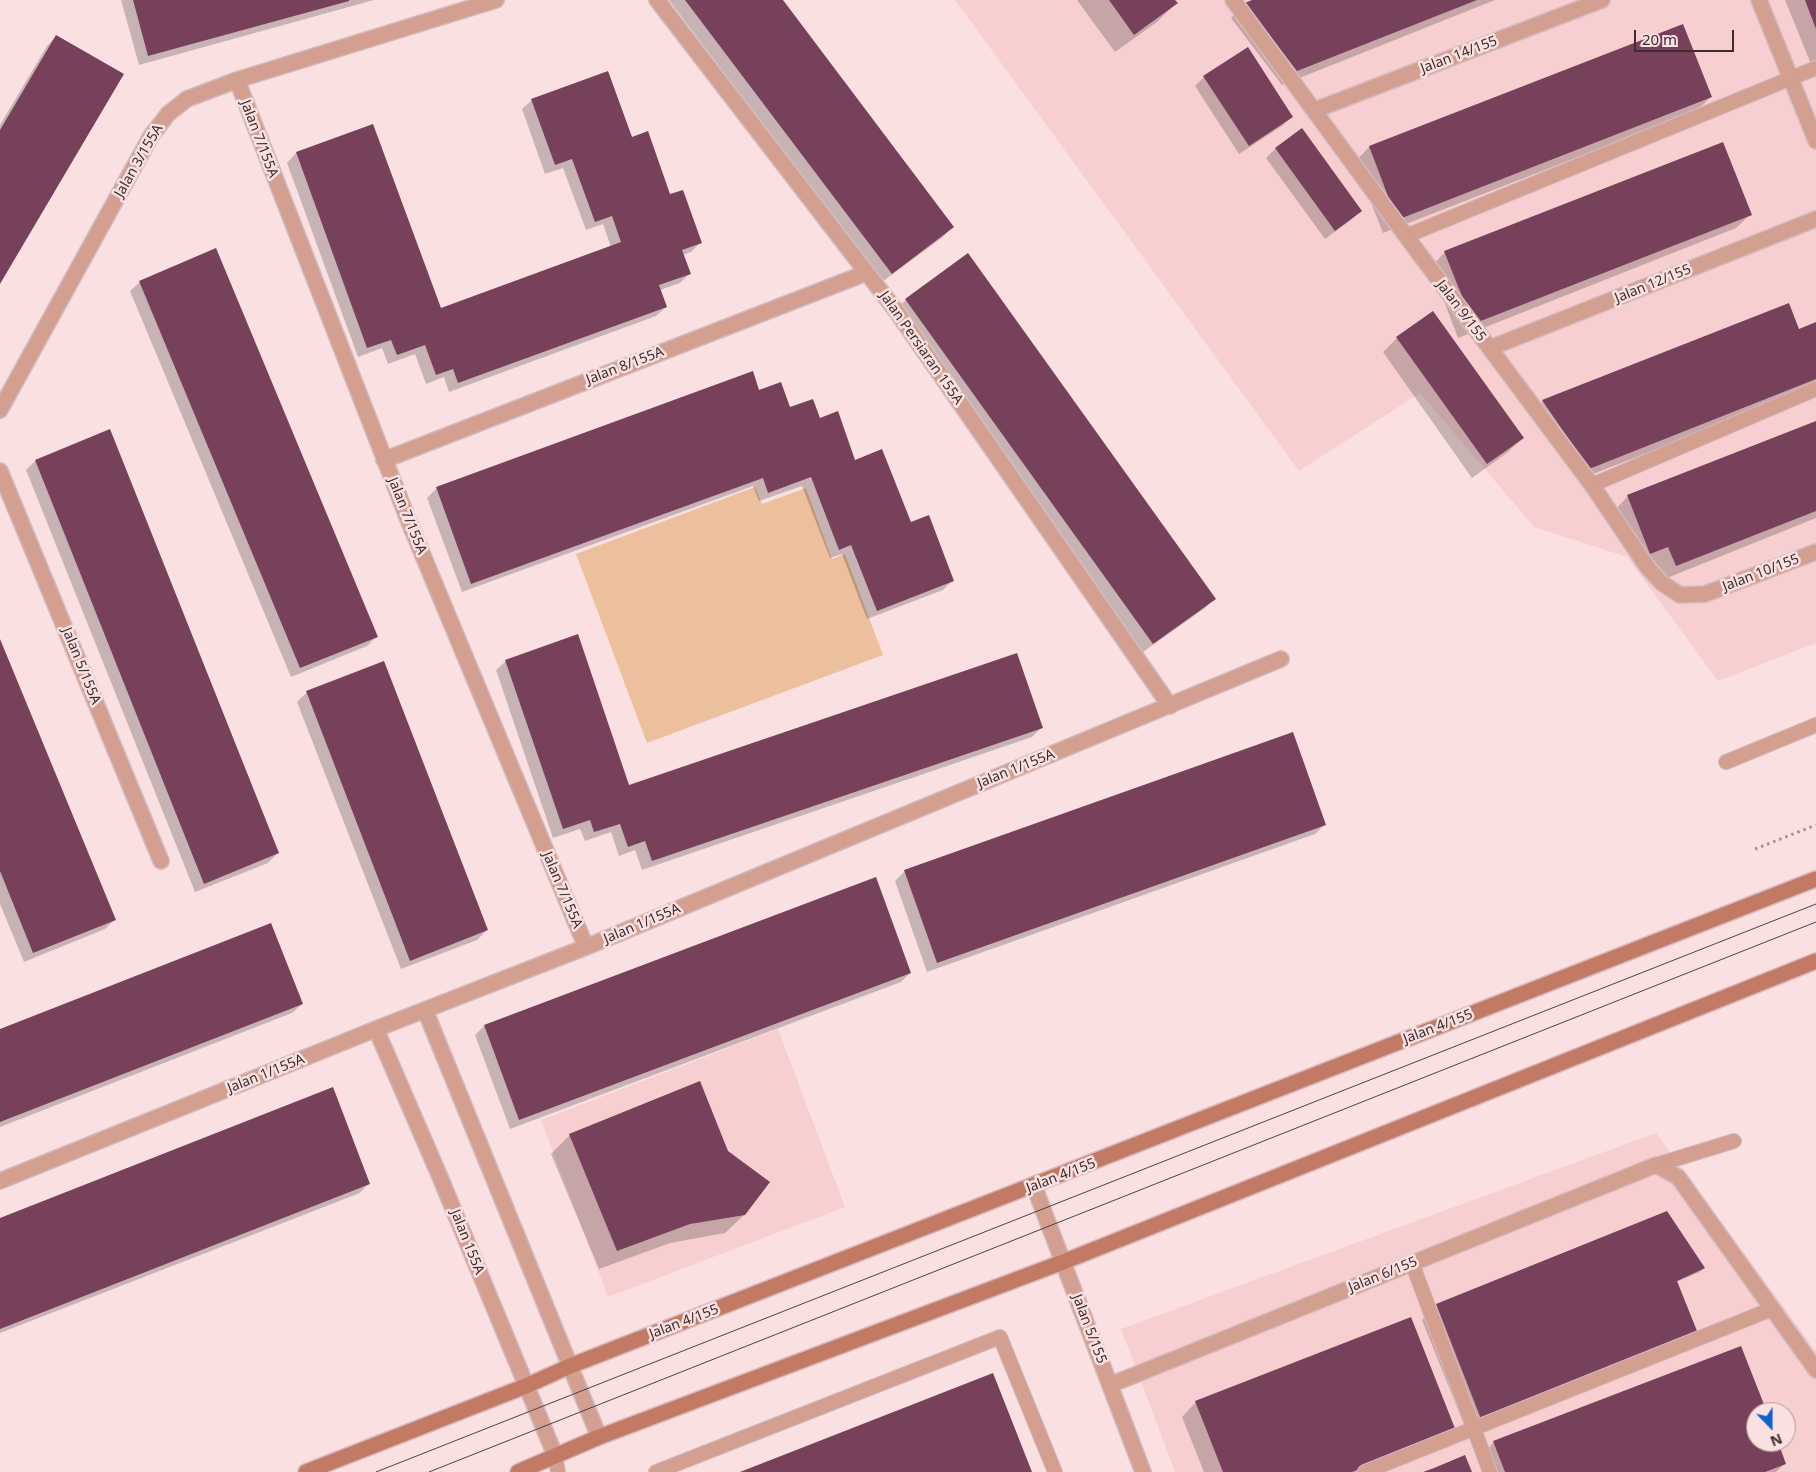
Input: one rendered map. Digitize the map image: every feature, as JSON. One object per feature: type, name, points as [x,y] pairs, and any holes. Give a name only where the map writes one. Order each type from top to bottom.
[{"type":"street","name":"Jalan 3/155A","points":[[0,410],[151,136],[168,114],[187,99],[237,80],[496,0]]},
{"type":"street","name":"Jalan Persiaran 155A","points":[[657,0],[897,312],[1170,706]]},
{"type":"street","name":"Jalan 9/155","points":[[1233,0],[1406,236],[1592,484],[1648,568],[1662,583],[1680,595],[1705,594]]},
{"type":"street","name":"Jalan 14/155","points":[[1315,110],[1602,0]]},
{"type":"street","points":[[1759,0],[1816,141]]},
{"type":"street","name":"Jalan 7/155A","points":[[237,80],[384,460],[586,947]]},
{"type":"street","name":"Jalan 12/155","points":[[1490,348],[1816,219]]},
{"type":"street","name":"Jalan 8/155A","points":[[384,460],[866,272]]},
{"type":"street","name":"Jalan 5/155A","points":[[0,470],[161,862]]},
{"type":"street","name":"Jalan 10/155","points":[[1705,594],[1816,552]]},
{"type":"street","name":"Jalan 1/155A","points":[[0,1180],[586,947],[1281,660]]},
{"type":"street","name":"Jalan 4/155","points":[[306,1472],[526,1386],[570,1366],[1816,879]]},
{"type":"street","points":[[518,1472],[599,1437],[1063,1262],[1816,960]]},
{"type":"street","points":[[425,1010],[599,1437]]},
{"type":"street","name":"Jalan 155A","points":[[376,1029],[440,1177],[555,1455]]},
{"type":"street","points":[[1656,1165],[1678,1177],[1816,1370]]},
{"type":"street","name":"Jalan 6/155","points":[[1110,1385],[1656,1165]]},
{"type":"street","name":"Jalan 5/155","points":[[1034,1186],[1142,1472]]},
{"type":"lane","points":[[1406,236],[1816,68]]},
{"type":"lane","points":[[1592,484],[1816,389]]},
{"type":"lane","points":[[1726,762],[1816,725]]},
{"type":"lane","points":[[1656,1165],[1734,1141]]},
{"type":"lane","points":[[1412,1263],[1490,1472]]},
{"type":"lane","points":[[1365,1472],[1772,1309]]},
{"type":"lane","points":[[656,1472],[1000,1337],[1055,1472]]},
{"type":"lane","points":[[555,1455],[558,1472]]},
{"type":"path","points":[[1755,849],[1816,825]]},
{"type":"shaded area","points":[[955,0],[1816,0],[1816,643],[1718,681],[1627,557],[1534,527],[1420,393],[1299,471]]},
{"type":"shaded area","points":[[755,487],[762,504],[806,488],[832,559],[845,554],[883,655],[647,743],[576,554]]},
{"type":"shaded area","points":[[778,1029],[845,1207],[608,1297],[541,1120]]},
{"type":"shaded area","points":[[1656,1133],[1816,1351],[1816,1472],[1175,1472],[1121,1329]]},
{"type":"building","points":[[133,0],[349,0],[349,1],[148,56]]},
{"type":"building","points":[[685,0],[783,0],[954,227],[892,274]]},
{"type":"building","points":[[1109,0],[1175,0],[1178,3],[1134,35]]},
{"type":"building","points":[[1252,0],[1477,0],[1297,71],[1245,3]]},
{"type":"building","points":[[1805,0],[1816,0],[1816,29],[1814,24]]},
{"type":"building","points":[[1683,24],[1712,97],[1397,220],[1369,146]]},
{"type":"building","points":[[56,35],[124,74],[0,284],[0,130]]},
{"type":"building","points":[[1248,47],[1293,117],[1249,146],[1203,76]]},
{"type":"building","points":[[608,71],[632,137],[648,131],[670,194],[683,190],[702,243],[682,250],[691,274],[659,285],[667,307],[458,383],[453,369],[436,375],[425,345],[397,355],[391,340],[367,348],[296,152],[373,124],[441,308],[621,242],[612,216],[595,222],[572,159],[555,165],[531,99]]},
{"type":"building","points":[[1302,128],[1362,211],[1335,231],[1275,148]]},
{"type":"building","points":[[1723,142],[1752,215],[1473,324],[1444,251]]},
{"type":"building","points":[[216,248],[378,637],[300,668],[139,281]]},
{"type":"building","points":[[968,253],[1216,599],[1153,644],[905,299]]},
{"type":"building","points":[[1789,303],[1799,329],[1816,322],[1816,379],[1589,469],[1542,400]]},
{"type":"building","points":[[1433,311],[1524,438],[1487,464],[1396,337]]},
{"type":"building","points":[[753,371],[759,390],[781,382],[790,407],[813,399],[820,418],[838,411],[855,460],[882,449],[911,522],[929,515],[954,581],[877,611],[851,545],[839,550],[811,477],[768,493],[763,478],[471,584],[436,487]]},
{"type":"building","points":[[1816,421],[1816,511],[1676,566],[1668,547],[1650,554],[1627,495]]},
{"type":"building","points":[[110,429],[279,853],[204,884],[35,460]]},
{"type":"building","points":[[578,634],[629,785],[1017,653],[1043,728],[652,861],[645,841],[628,847],[620,824],[594,832],[590,820],[563,829],[505,660]]},
{"type":"building","points":[[0,639],[116,920],[33,953],[0,871]]},
{"type":"building","points":[[384,661],[488,930],[410,961],[306,691]]},
{"type":"building","points":[[1293,732],[1326,825],[937,963],[904,870]]},
{"type":"building","points":[[876,877],[911,973],[519,1120],[484,1025]]},
{"type":"building","points":[[271,923],[303,1004],[0,1122],[0,1029]]},
{"type":"building","points":[[700,1081],[728,1151],[770,1182],[745,1215],[690,1224],[617,1251],[569,1134]]},
{"type":"building","points":[[333,1087],[370,1184],[0,1329],[0,1218]]},
{"type":"building","points":[[1667,1211],[1705,1268],[1677,1281],[1699,1336],[1483,1424],[1436,1304]]},
{"type":"building","points":[[1411,1317],[1456,1431],[1352,1472],[1223,1472],[1195,1401]]},
{"type":"building","points":[[1741,1346],[1763,1402],[1746,1402],[1746,1452],[1782,1452],[1786,1464],[1765,1472],[1505,1472],[1493,1441]]},
{"type":"building","points":[[993,1373],[1032,1472],[740,1472]]},
{"type":"building","points":[[1465,1455],[1472,1472],[1423,1472],[1434,1468]]},
{"type":"tram line","points":[[376,1472],[1816,904]]},
{"type":"tram line","points":[[429,1472],[1816,922]]}]
